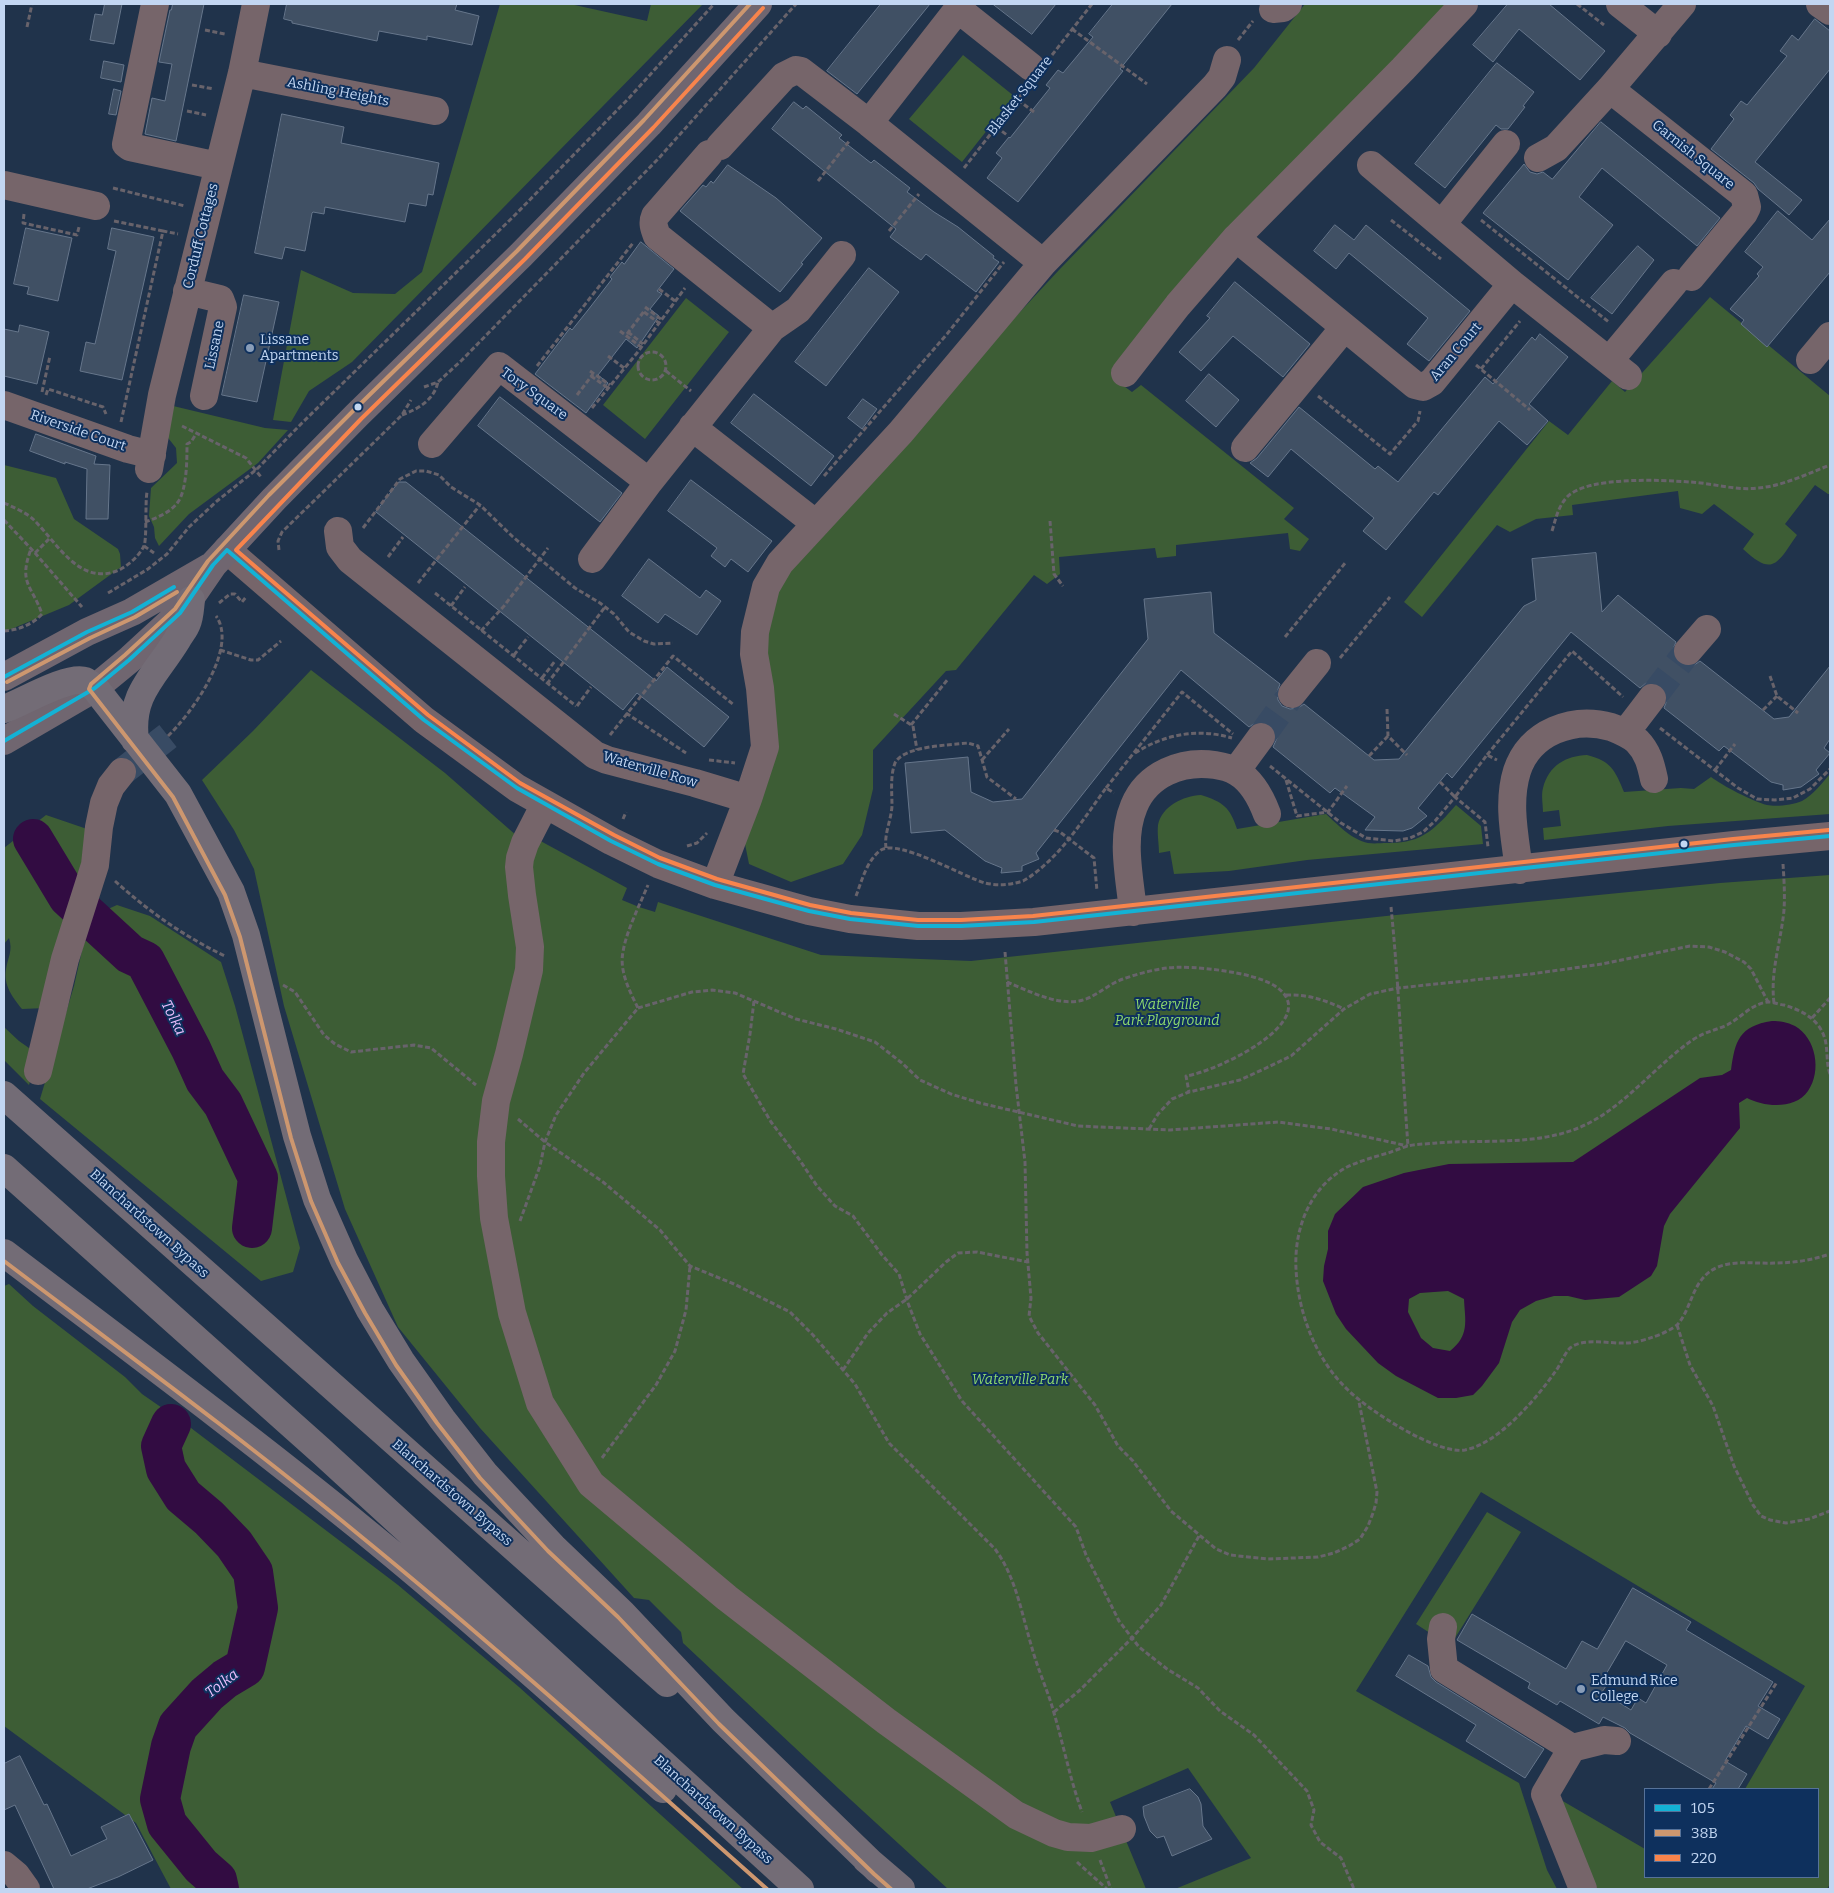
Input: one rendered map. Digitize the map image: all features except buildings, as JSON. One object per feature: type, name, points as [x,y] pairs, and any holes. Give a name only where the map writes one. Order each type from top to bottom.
[{"type":"highway","points":[[135,740],[134,718],[140,696],[146,684],[163,663],[188,623],[190,600]]},
{"type":"highway","points":[[4,709],[58,685],[84,681],[95,688],[178,794],[231,892],[246,935],[297,1136],[317,1199],[370,1310],[401,1361],[485,1474],[553,1547],[622,1613],[724,1720],[878,1870]]},
{"type":"highway","name":"Blanchardstown Bypass","points":[[4,1095],[901,1889]]},
{"type":"highway","name":"Blanchardstown Bypass","points":[[4,1168],[320,1450],[800,1889]]},
{"type":"highway","points":[[4,1253],[206,1406],[362,1529],[502,1647],[776,1889]]},
{"type":"main road","points":[[4,741],[95,688],[180,613],[220,558],[357,415],[541,235],[648,124],[758,4]]},
{"type":"main road","points":[[4,677],[88,632],[132,612],[220,558]]},
{"type":"street","points":[[155,4],[126,144],[130,147],[218,166]]},
{"type":"street","name":"Corduff Cottages","points":[[150,462],[157,415],[202,227],[242,73],[256,4]]},
{"type":"street","points":[[1125,373],[1178,304],[1236,238],[1464,4]]},
{"type":"street","points":[[1620,4],[1658,34]]},
{"type":"street","points":[[1538,158],[1556,148],[1610,89],[1682,4]]},
{"type":"street","points":[[1820,4],[1830,11]]},
{"type":"street","name":"Blasket Square","points":[[867,121],[960,6],[1036,71]]},
{"type":"street","points":[[715,885],[748,799],[765,747],[760,688],[754,654],[755,632],[766,587],[780,563],[901,432],[1043,263],[1215,86],[1222,77],[1227,60]]},
{"type":"street","points":[[772,328],[657,236],[653,222],[655,216],[714,150],[784,76],[796,70],[802,71],[867,121],[1043,263]]},
{"type":"street","name":"Ashling Heights","points":[[242,73],[435,111]]},
{"type":"street","name":"Garnish Square","points":[[1610,89],[1744,195],[1747,208],[1628,338]]},
{"type":"street","points":[[1442,224],[1506,144]]},
{"type":"street","points":[[1371,165],[1512,284],[1618,369],[1628,338]]},
{"type":"street","points":[[4,185],[96,206]]},
{"type":"street","name":"Aran Court","points":[[1236,238],[1415,386],[1428,386],[1432,382],[1512,284]]},
{"type":"street","points":[[592,559],[649,482],[772,328],[798,310],[842,255]]},
{"type":"street","name":"Lissane","points":[[187,291],[220,299],[223,308],[204,396]]},
{"type":"street","points":[[1245,448],[1344,328]]},
{"type":"street","name":"Tory Square","points":[[432,444],[499,366],[649,482]]},
{"type":"street","name":"Riverside Court","points":[[4,405],[116,445],[150,462]]},
{"type":"street","points":[[692,427],[815,523]]},
{"type":"street","name":"Waterville Row","points":[[348,532],[340,547],[350,560],[531,705],[603,744],[608,760],[748,799]]},
{"type":"street","points":[[220,558],[424,720],[517,788],[610,841],[658,864],[715,885],[808,911],[918,926],[1034,922],[1830,836]]},
{"type":"street","points":[[1688,651],[1707,629]]},
{"type":"street","points":[[1292,694],[1325,664]]},
{"type":"street","points":[[1519,870],[1511,802],[1518,770],[1526,752],[1543,736],[1565,726],[1596,724],[1639,714],[1638,742],[1648,756],[1654,779]]},
{"type":"street","points":[[1133,912],[1126,848],[1128,826],[1134,806],[1143,790],[1161,774],[1178,766],[1208,764],[1224,766],[1250,753],[1255,790],[1266,814]]},
{"type":"street","points":[[38,1071],[66,959],[95,865],[99,827],[104,803],[111,786],[122,772]]},
{"type":"street","points":[[545,804],[525,843],[520,858],[519,867],[530,947],[530,964],[496,1100],[491,1142],[494,1218],[500,1251],[512,1313],[540,1404],[591,1484],[735,1604],[886,1722],[1016,1815],[1054,1833],[1068,1837],[1091,1838],[1122,1829]]},
{"type":"street","points":[[1442,1627],[1441,1640],[1444,1668],[1566,1756]]},
{"type":"street","points":[[1583,1889],[1545,1794],[1566,1756],[1604,1740],[1618,1741]]},
{"type":"street","points":[[4,1865],[16,1875],[26,1889]]},
{"type":"path","points":[[27,27],[32,4]]},
{"type":"path","points":[[123,584],[148,569],[167,554],[189,527],[217,501],[257,469],[513,217],[628,98],[714,4]]},
{"type":"path","points":[[421,390],[426,385],[438,382],[462,360],[658,159],[796,4]]},
{"type":"path","name":"Blasket Square","points":[[889,231],[996,127],[1018,100],[1036,71],[1092,4]]},
{"type":"path","points":[[1577,4],[1605,26]]},
{"type":"path","points":[[1227,60],[1234,44],[1259,14],[1281,6]]},
{"type":"path","points":[[1072,29],[1147,84]]},
{"type":"path","points":[[205,30],[230,36]]},
{"type":"path","points":[[192,85],[219,90]]},
{"type":"path","points":[[1018,100],[1034,112]]},
{"type":"path","points":[[188,111],[213,116]]},
{"type":"path","points":[[818,181],[867,121]]},
{"type":"path","points":[[996,127],[1007,135]]},
{"type":"path","points":[[1482,220],[1628,338]]},
{"type":"path","points":[[116,445],[163,231],[185,236],[188,224],[202,227]]},
{"type":"path","points":[[531,374],[633,242]]},
{"type":"path","name":"Tory Square","points":[[588,413],[637,353],[699,270]]},
{"type":"path","points":[[659,289],[675,301]]},
{"type":"path","points":[[1481,369],[1535,302]]},
{"type":"path","points":[[642,346],[628,333],[645,309],[660,321]]},
{"type":"path","points":[[620,331],[642,346]]},
{"type":"path","points":[[1458,350],[1530,410]]},
{"type":"path","points":[[650,352],[662,355],[666,362],[666,371],[659,379],[645,378],[638,369],[641,357],[650,352]]},
{"type":"path","points":[[637,353],[641,357]]},
{"type":"path","points":[[42,394],[50,356]]},
{"type":"path","points":[[608,356],[624,368]]},
{"type":"path","points":[[666,371],[710,405]]},
{"type":"path","points":[[574,400],[592,374],[609,387]]},
{"type":"path","points":[[402,415],[418,410],[436,392],[438,382]]},
{"type":"path","points":[[1300,382],[1390,454],[1418,422],[1422,386]]},
{"type":"path","points":[[32,391],[46,396],[48,389],[103,407],[106,416]]},
{"type":"path","points":[[279,550],[278,541],[282,532],[402,415],[410,400],[416,395]]},
{"type":"path","points":[[157,415],[246,458],[261,476]]},
{"type":"path","points":[[145,522],[158,518],[178,502],[183,488],[187,463],[187,444],[196,434]]},
{"type":"path","points":[[4,503],[32,518],[50,540],[70,559],[89,573],[109,574],[121,569],[132,561],[144,546],[150,462]]},
{"type":"path","points":[[1552,531],[1557,511],[1568,496],[1585,486],[1609,482],[1648,481],[1690,482],[1758,488],[1796,479],[1830,465]]},
{"type":"path","points":[[348,532],[400,479],[416,472],[426,471],[439,475],[451,487],[480,505],[518,542],[575,588],[614,614],[629,632],[644,641],[654,644],[673,643]]},
{"type":"path","points":[[402,602],[480,505]]},
{"type":"path","points":[[4,520],[84,609]]},
{"type":"path","points":[[1050,521],[1054,574],[1063,586]]},
{"type":"path","points":[[388,557],[403,537]]},
{"type":"path","points":[[35,553],[50,540]]},
{"type":"path","points":[[144,546],[154,554]]},
{"type":"path","points":[[464,652],[504,606],[548,548]]},
{"type":"path","points":[[4,631],[14,630],[35,622],[42,614],[26,579],[31,549]]},
{"type":"path","points":[[381,551],[394,562]]},
{"type":"path","points":[[1285,637],[1346,562]]},
{"type":"path","points":[[414,577],[420,582]]},
{"type":"path","points":[[451,606],[466,586]]},
{"type":"path","points":[[428,588],[584,712]]},
{"type":"path","points":[[1325,664],[1390,597]]},
{"type":"path","points":[[531,705],[605,607]]},
{"type":"path","points":[[168,736],[182,722],[199,699],[220,650],[223,638],[222,629],[216,616]]},
{"type":"path","points":[[514,655],[528,637]]},
{"type":"path","points":[[220,650],[251,660],[258,660],[281,641]]},
{"type":"path","points":[[1250,753],[1347,828],[1366,838],[1394,841],[1410,838],[1423,832],[1435,822],[1572,651],[1639,714],[1738,788],[1758,799],[1793,798],[1810,789],[1830,769]]},
{"type":"path","points":[[603,744],[673,656],[734,705]]},
{"type":"path","points":[[542,678],[555,661]]},
{"type":"path","points":[[1770,676],[1777,696],[1798,713]]},
{"type":"path","points":[[911,725],[948,679]]},
{"type":"path","points":[[577,706],[591,687]]},
{"type":"path","points":[[850,918],[863,877],[873,857],[886,848],[915,853],[986,883],[1004,885],[1025,880],[1052,860],[1106,788],[1182,692],[1239,740],[1224,735],[1198,732],[1180,734],[1159,740],[1133,754]]},
{"type":"path","points":[[1763,710],[1777,696]]},
{"type":"path","points":[[1387,709],[1388,736],[1407,755]]},
{"type":"path","points":[[626,713],[683,752],[690,754]]},
{"type":"path","points":[[894,714],[913,726],[917,750]]},
{"type":"path","points":[[603,744],[604,728]]},
{"type":"path","points":[[982,760],[1009,729]]},
{"type":"path","points":[[1369,756],[1388,736]]},
{"type":"path","points":[[886,848],[885,839],[891,814],[892,776],[896,762],[903,754],[917,750],[968,743],[978,746],[987,777],[1016,799]]},
{"type":"path","points":[[1715,770],[1735,744]]},
{"type":"path","points":[[1487,755],[1518,770]]},
{"type":"path","points":[[702,759],[738,763]]},
{"type":"path","points":[[1286,780],[1297,816],[1328,812],[1347,786]]},
{"type":"path","points":[[1440,782],[1485,822],[1491,873]]},
{"type":"path","points":[[1106,788],[1134,806]]},
{"type":"path","points":[[1054,830],[1060,832],[1094,858],[1100,915]]},
{"type":"path","points":[[1774,1003],[1773,974],[1784,909],[1783,841]]},
{"type":"path","points":[[638,1008],[629,990],[622,953],[658,864]]},
{"type":"path","points":[[95,865],[129,894],[176,929],[204,946],[230,958]]},
{"type":"path","points":[[1388,884],[1398,988],[1408,1146]]},
{"type":"path","points":[[1148,1130],[1158,1114],[1172,1099],[1189,1092],[1240,1080],[1291,1056],[1344,1009],[1370,994],[1398,988],[1531,974],[1602,964],[1690,946],[1709,947],[1725,952],[1744,962],[1751,969],[1768,1002]]},
{"type":"path","points":[[1004,952],[1027,1198],[1028,1262],[1031,1298],[1029,1316],[1038,1333],[1095,1405],[1118,1446],[1133,1461],[1171,1511],[1216,1549],[1230,1555],[1268,1559],[1318,1558],[1349,1546],[1360,1539],[1373,1513],[1377,1492],[1359,1402]]},
{"type":"path","points":[[1006,982],[1043,997],[1078,1001],[1087,999],[1121,979],[1141,973],[1169,968],[1203,968],[1266,980],[1286,995],[1288,1002],[1287,1016],[1272,1034],[1247,1052],[1221,1065],[1186,1076],[1189,1092]]},
{"type":"path","points":[[279,982],[295,992],[324,1035],[335,1044],[351,1052],[414,1045],[431,1048],[545,1142],[603,1182],[660,1230],[690,1266],[734,1284],[790,1312],[813,1335],[855,1384],[889,1443],[1004,1560],[1054,1712],[1068,1773],[1111,1889]]},
{"type":"path","points":[[500,1251],[514,1237],[526,1208],[540,1166],[545,1142],[556,1115],[584,1073],[638,1008],[692,992],[712,990],[735,993],[796,1019],[836,1029],[875,1042],[920,1080],[951,1094],[980,1103],[1078,1126],[1148,1130],[1278,1122],[1331,1129],[1408,1146]]},
{"type":"path","points":[[1286,995],[1300,994],[1329,1002],[1344,1009]]},
{"type":"path","points":[[1812,1018],[1830,998]]},
{"type":"path","points":[[754,1001],[743,1074],[770,1122],[817,1186],[835,1206],[853,1216],[882,1255],[899,1274],[920,1334],[962,1400],[1076,1527],[1086,1555],[1119,1622],[1140,1647],[1167,1668],[1198,1688],[1220,1711],[1254,1735],[1307,1791],[1314,1810],[1311,1825],[1320,1842],[1341,1858],[1354,1889]]},
{"type":"path","points":[[1830,1074],[1827,1065],[1825,1038],[1812,1018],[1799,1009],[1774,1003],[1768,1002],[1753,1007],[1728,1024],[1708,1030],[1692,1041],[1618,1104],[1591,1122],[1572,1131],[1551,1137],[1463,1141],[1408,1146],[1347,1167],[1321,1189],[1304,1215],[1297,1242],[1296,1278],[1306,1322],[1322,1359],[1331,1372],[1359,1402],[1424,1440],[1442,1447],[1461,1451],[1478,1446],[1493,1437],[1515,1418],[1546,1384],[1570,1349],[1584,1342],[1629,1344],[1655,1336],[1677,1325],[1698,1285],[1706,1275],[1719,1267],[1735,1263],[1793,1262],[1830,1254]]},
{"type":"path","points":[[843,1370],[868,1333],[887,1313],[907,1299],[946,1262],[958,1254],[977,1252],[1028,1262]]},
{"type":"path","points":[[586,1477],[656,1385],[675,1351],[686,1310],[690,1266]]},
{"type":"path","points":[[1677,1325],[1690,1365],[1708,1393],[1734,1466],[1753,1505],[1761,1516],[1786,1523],[1798,1522],[1830,1511]]},
{"type":"path","points":[[1054,1712],[1080,1690],[1133,1637],[1161,1605],[1199,1536]]},
{"type":"path","points":[[1710,1788],[1777,1682]]},
{"type":"green space","points":[[500,4],[570,4],[647,21],[651,4],[703,4],[352,362],[309,391],[291,422],[273,420],[301,270],[353,293],[395,294],[422,272]]},
{"type":"green space","points":[[1305,4],[1449,4],[1113,378],[1132,392],[1141,385],[1294,508],[1284,519],[1309,539],[1300,551],[1290,549],[1288,533],[1176,545],[1176,556],[1157,558],[1155,548],[1059,557],[1060,574],[1047,584],[1034,575],[956,670],[946,671],[873,750],[873,789],[862,835],[843,864],[791,882],[749,864],[744,839],[762,642],[780,577],[900,441],[1059,270],[1254,68]]},
{"type":"green space","points":[[963,55],[1014,96],[962,162],[909,119]]},
{"type":"green space","points":[[1710,297],[1830,396],[1830,494],[1815,485],[1785,524],[1797,535],[1779,560],[1768,565],[1753,558],[1743,549],[1754,534],[1714,504],[1702,514],[1680,508],[1678,491],[1572,505],[1573,515],[1536,519],[1510,532],[1497,525],[1422,617],[1404,602],[1549,421],[1568,435],[1612,381],[1625,392]]},
{"type":"green space","points":[[686,298],[729,332],[645,439],[603,405]]},
{"type":"green space","points":[[169,405],[265,428],[288,430],[258,463],[189,514],[159,546],[149,516],[151,488],[177,463],[176,448],[165,434]]},
{"type":"green space","points":[[4,465],[56,478],[74,519],[118,549],[121,567],[69,605],[4,632]]},
{"type":"green space","name":"Waterville Park","points":[[311,670],[445,773],[525,843],[535,838],[627,888],[622,900],[655,912],[658,902],[821,955],[971,961],[1386,916],[1720,883],[1830,875],[1830,1884],[1827,1889],[1597,1889],[1561,1800],[1644,1848],[1644,1878],[1819,1878],[1819,1788],[1746,1788],[1805,1686],[1481,1492],[1356,1691],[1519,1783],[1547,1870],[1557,1889],[1175,1889],[1251,1858],[1188,1768],[1110,1802],[1146,1889],[948,1889],[683,1643],[681,1632],[649,1600],[634,1598],[480,1428],[398,1327],[345,1209],[284,1006],[254,869],[234,830],[202,780],[253,731]]},
{"type":"green space","points":[[1587,755],[1602,760],[1615,772],[1624,792],[1681,788],[1694,789],[1711,777],[1746,797],[1771,806],[1789,805],[1802,801],[1814,792],[1830,774],[1830,814],[1668,826],[1544,840],[1543,828],[1561,826],[1559,810],[1543,812],[1542,794],[1549,773],[1565,760]]},
{"type":"green space","points":[[1201,795],[1225,806],[1232,815],[1237,829],[1326,814],[1356,839],[1368,843],[1399,843],[1418,838],[1434,828],[1456,805],[1481,826],[1483,844],[1307,860],[1229,871],[1174,874],[1170,851],[1159,853],[1158,825],[1160,818],[1174,803],[1187,797]]},
{"type":"green space","points":[[46,815],[90,830],[46,1008],[22,1009],[7,986],[5,975],[10,947],[9,938],[4,944],[4,848]]},
{"type":"green space","points":[[117,905],[150,916],[221,962],[235,1006],[300,1248],[293,1272],[261,1281],[40,1099],[74,986],[83,946],[99,913]]},
{"type":"green space","points":[[4,1027],[29,1048],[33,1071],[29,1085],[4,1060]]},
{"type":"green space","points":[[9,1284],[33,1306],[125,1377],[142,1394],[191,1428],[398,1585],[519,1687],[743,1889],[171,1889],[136,1823],[4,1726],[4,1286]]},
{"type":"green space","points":[[1487,1512],[1521,1532],[1450,1646],[1416,1624]]},
{"type":"shaded area","points":[[1772,1021],[1784,1022],[1795,1026],[1808,1038],[1815,1056],[1816,1065],[1812,1083],[1802,1097],[1787,1104],[1770,1105],[1747,1098],[1739,1103],[1740,1128],[1670,1214],[1664,1226],[1657,1266],[1651,1276],[1619,1297],[1585,1300],[1568,1296],[1554,1296],[1536,1301],[1520,1310],[1512,1322],[1499,1363],[1473,1395],[1456,1398],[1438,1398],[1396,1376],[1378,1363],[1346,1329],[1336,1314],[1323,1281],[1328,1249],[1328,1231],[1335,1214],[1363,1187],[1404,1173],[1449,1164],[1573,1162],[1700,1078],[1722,1075],[1731,1070],[1734,1051],[1741,1036],[1752,1027]],"holes":[[[1448,1291],[1464,1299],[1465,1327],[1461,1339],[1450,1351],[1433,1348],[1421,1338],[1408,1312],[1409,1299],[1420,1293]]]},
{"type":"waterway","name":"Tolka","points":[[33,839],[68,897],[130,954],[145,961],[205,1080],[223,1104],[258,1178],[252,1228]]},
{"type":"waterway","name":"Tolka","points":[[171,1424],[161,1446],[166,1469],[183,1496],[209,1518],[234,1544],[253,1572],[258,1608],[245,1667],[225,1679],[207,1694],[178,1726],[171,1746],[160,1799],[167,1824],[201,1866],[217,1880],[219,1889]]},
{"type":"tunnel","points":[[1652,698],[1688,651]]},
{"type":"tunnel","points":[[1261,737],[1292,694]]},
{"type":"tunnel","points":[[122,772],[168,736]]},
{"type":"transit line","name":"38B","points":[[750,4],[644,120],[517,251],[269,495],[208,561],[175,609],[91,684],[89,689],[173,797],[225,895],[240,937],[291,1138],[311,1201],[338,1263],[396,1365],[437,1423],[480,1478],[548,1551],[618,1617],[719,1724],[891,1889]]},
{"type":"transit line","name":"220","points":[[763,8],[653,128],[525,259],[361,419],[236,550],[428,715],[520,783],[660,858],[717,879],[810,905],[851,913],[918,920],[1033,916],[1829,830]]},
{"type":"transit line","name":"105","points":[[227,550],[424,720],[517,788],[611,841],[658,864],[715,885],[809,911],[850,919],[918,926],[1034,922],[1830,836]]},
{"type":"transit line","name":"105","points":[[4,741],[95,688],[129,660],[180,613],[213,565],[227,550]]},
{"type":"transit line","name":"105","points":[[4,677],[87,632],[132,612],[174,587]]},
{"type":"transit line","name":"38B","points":[[7,682],[90,638],[135,617],[177,592]]},
{"type":"transit line","name":"38B","points":[[4,1261],[227,1430],[358,1534],[513,1665],[767,1889]]},
{"type":"place","name":"Lissane Apartments","points":[[250,348]]},
{"type":"place","name":"Edmund Rice College","points":[[1581,1689]]},
{"type":"park label","name":"Waterville Park Playground","points":[[1167,1014]]}]
